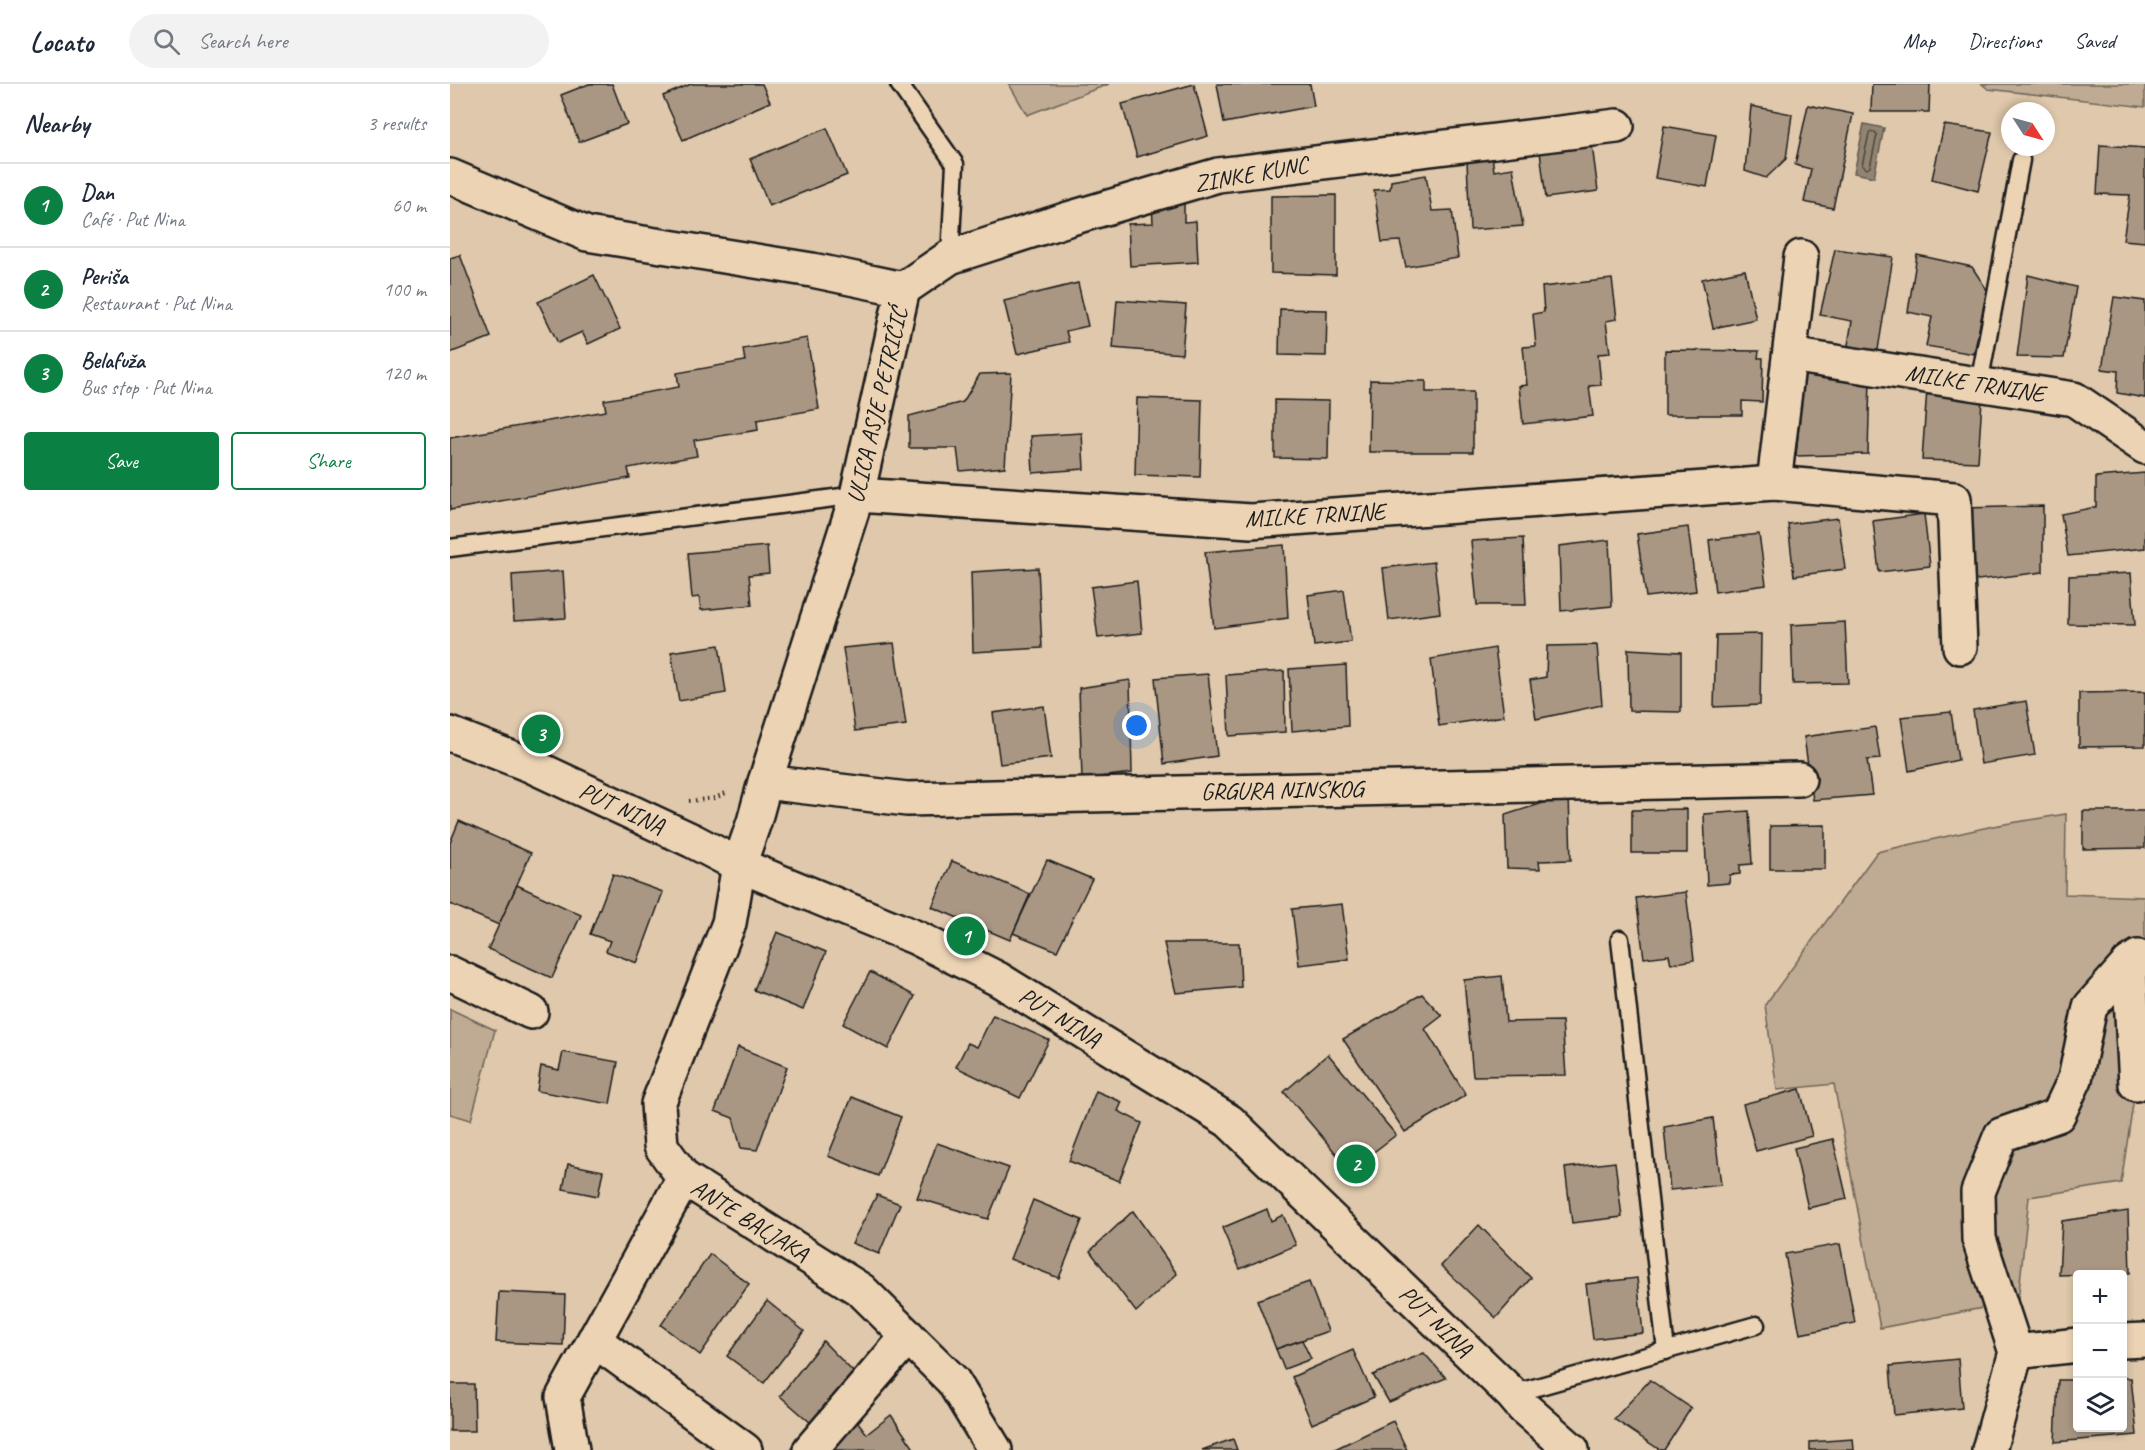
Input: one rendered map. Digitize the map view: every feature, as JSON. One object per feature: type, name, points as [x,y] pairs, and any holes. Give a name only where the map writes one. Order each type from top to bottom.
[{"type":"street","name":"ZINKE KUNC","points":[[903,289],[950,257],[1068,219],[1218,175],[1617,126]]},
{"type":"street","name":"ULICA ASJE PETRIČIĆ","points":[[450,176],[587,234],[812,270],[903,289],[857,495],[739,865]]},
{"type":"street","points":[[1774,483],[1801,257]]},
{"type":"street","name":"MILKE TRNINE","points":[[1790,355],[2074,399],[2145,447]]},
{"type":"street","name":"MILKE TRNINE","points":[[857,495],[1251,521],[1774,483],[1954,499],[1960,647]]},
{"type":"street","name":"PUT NINA","points":[[450,734],[530,765],[739,865],[917,938],[998,979],[1229,1121],[1512,1394],[1522,1407],[1572,1450]]},
{"type":"street","name":"GRGURA NINSKOG","points":[[765,782],[907,798],[1799,779]]},
{"type":"street","name":"ANTE BALJAKA","points":[[739,865],[729,923],[658,1104],[661,1146],[684,1178],[861,1290],[953,1381],[995,1450]]},
{"type":"street","points":[[2136,1084],[2137,958]]},
{"type":"street","points":[[1989,1450],[2016,1352],[1979,1239],[1978,1192],[2001,1135],[2058,1115],[2075,1079],[2090,1007],[2137,958]]},
{"type":"street","points":[[450,973],[531,1012]]},
{"type":"street","points":[[572,1450],[562,1397],[684,1178]]},
{"type":"street","points":[[810,1450],[908,1336]]},
{"type":"street","points":[[594,1340],[745,1450]]},
{"type":"street","points":[[2127,1341],[2145,1340]]},
{"type":"street","points":[[2016,1352],[2073,1346]]},
{"type":"lane","points":[[899,84],[955,164],[950,257]]},
{"type":"lane","points":[[1979,384],[2021,160]]},
{"type":"lane","points":[[450,548],[857,495]]},
{"type":"lane","points":[[1620,939],[1666,1351]]},
{"type":"lane","points":[[1512,1394],[1756,1325]]},
{"type":"shaded area","points":[[1009,84],[1109,84],[1027,115]]},
{"type":"shaded area","points":[[1982,84],[2145,84],[2145,107],[1988,89]]},
{"type":"shaded area","points":[[2066,814],[2065,894],[2145,897],[2145,953],[2136,1084],[2121,1183],[2029,1197],[2018,1301],[1880,1328],[1834,1084],[1777,1090],[1765,1005],[1877,852],[1993,826]]},
{"type":"shaded area","points":[[450,1009],[495,1030],[471,1120],[450,1114]]},
{"type":"water","points":[[1864,124],[1884,128],[1874,177],[1854,173]]},
{"type":"building","points":[[589,84],[612,84],[627,124],[579,142],[561,95]]},
{"type":"building","points":[[691,84],[762,84],[770,102],[683,140],[663,96]]},
{"type":"building","points":[[1194,84],[1208,136],[1137,157],[1122,104]]},
{"type":"building","points":[[1217,84],[1310,84],[1314,106],[1224,123]]},
{"type":"building","points":[[1872,84],[1930,84],[1929,112],[1871,112]]},
{"type":"building","points":[[1808,105],[1853,114],[1833,208],[1804,202],[1811,169],[1795,165]]},
{"type":"building","points":[[1751,106],[1792,114],[1786,159],[1766,178],[1745,171]]},
{"type":"building","points":[[1944,125],[1992,132],[1978,191],[1932,179]]},
{"type":"building","points":[[1664,126],[1716,135],[1707,187],[1655,178]]},
{"type":"building","points":[[827,128],[847,175],[769,206],[750,159]]},
{"type":"building","points":[[1539,144],[1592,145],[1598,191],[1546,198]]},
{"type":"building","points":[[2100,145],[2145,148],[2145,242],[2123,240],[2130,195],[2097,194]]},
{"type":"building","points":[[1492,156],[1494,171],[1513,168],[1523,226],[1470,230],[1467,161]]},
{"type":"building","points":[[1426,175],[1432,211],[1452,210],[1458,258],[1406,267],[1400,241],[1382,242],[1374,190],[1390,189],[1391,181]]},
{"type":"building","points":[[1336,195],[1336,275],[1271,273],[1271,196]]},
{"type":"building","points":[[1184,202],[1184,222],[1196,221],[1198,262],[1130,266],[1128,224],[1153,223],[1152,204]]},
{"type":"building","points":[[1835,249],[1893,257],[1877,356],[1847,351],[1852,321],[1820,315]]},
{"type":"building","points":[[460,255],[491,337],[450,353],[450,258]]},
{"type":"building","points":[[1917,255],[1972,267],[1987,290],[1974,354],[1926,346],[1932,317],[1908,312]]},
{"type":"building","points":[[1745,270],[1756,319],[1713,328],[1702,279]]},
{"type":"building","points":[[594,275],[620,329],[588,344],[582,332],[558,343],[538,302]]},
{"type":"building","points":[[2028,275],[2076,287],[2064,358],[2017,357]]},
{"type":"building","points":[[1612,279],[1617,319],[1606,321],[1610,353],[1598,354],[1601,385],[1589,386],[1593,416],[1523,424],[1519,386],[1527,385],[1523,347],[1536,346],[1533,314],[1544,312],[1542,287]]},
{"type":"building","points":[[1078,283],[1088,326],[1066,331],[1069,342],[1017,354],[1004,301]]},
{"type":"building","points":[[2114,297],[2145,301],[2145,398],[2117,393],[2118,371],[2102,369]]},
{"type":"building","points":[[1117,300],[1186,305],[1182,354],[1113,348]]},
{"type":"building","points":[[1280,309],[1327,310],[1326,356],[1279,355]]},
{"type":"building","points":[[807,338],[819,409],[757,420],[758,430],[694,440],[697,456],[628,468],[630,478],[450,510],[450,438],[606,411],[604,400],[679,387],[677,373],[745,361],[743,349]]},
{"type":"building","points":[[1665,350],[1759,351],[1758,358],[1763,358],[1762,402],[1742,401],[1742,415],[1665,415]]},
{"type":"building","points":[[1011,373],[1005,467],[960,471],[957,448],[909,448],[909,416],[963,402],[980,374]]},
{"type":"building","points":[[1803,375],[1870,377],[1868,454],[1796,456]]},
{"type":"building","points":[[1370,380],[1426,381],[1426,392],[1473,392],[1473,452],[1369,452]]},
{"type":"building","points":[[1927,389],[1982,399],[1978,462],[1922,460]]},
{"type":"building","points":[[1137,398],[1202,400],[1200,477],[1135,475]]},
{"type":"building","points":[[1275,400],[1329,401],[1328,459],[1275,458]]},
{"type":"building","points":[[1082,433],[1084,469],[1033,473],[1031,436]]},
{"type":"building","points":[[2145,473],[2145,548],[2068,556],[2061,514],[2096,507],[2096,477]]},
{"type":"building","points":[[2043,506],[2043,572],[1970,581],[1965,508]]},
{"type":"building","points":[[1924,514],[1930,566],[1879,572],[1873,521]]},
{"type":"building","points":[[1838,518],[1845,569],[1794,576],[1788,524]]},
{"type":"building","points":[[1688,527],[1696,591],[1646,597],[1637,534]]},
{"type":"building","points":[[1759,534],[1766,585],[1715,592],[1709,540]]},
{"type":"building","points":[[1523,538],[1526,605],[1477,605],[1471,541]]},
{"type":"building","points":[[1609,540],[1612,606],[1561,611],[1559,546]]},
{"type":"building","points":[[1284,545],[1288,618],[1214,628],[1205,552]]},
{"type":"building","points":[[767,546],[769,573],[749,575],[752,605],[701,610],[699,597],[692,598],[688,553]]},
{"type":"building","points":[[1434,562],[1440,613],[1389,620],[1383,568]]},
{"type":"building","points":[[1038,568],[1042,648],[973,652],[971,572]]},
{"type":"building","points":[[563,571],[566,618],[514,621],[512,575]]},
{"type":"building","points":[[2131,573],[2135,625],[2068,624],[2069,576]]},
{"type":"building","points":[[1137,581],[1142,633],[1098,638],[1091,587]]},
{"type":"building","points":[[1344,590],[1351,642],[1314,646],[1308,595]]},
{"type":"building","points":[[1845,622],[1848,683],[1793,684],[1791,625]]},
{"type":"building","points":[[1761,634],[1760,705],[1714,707],[1716,635]]},
{"type":"building","points":[[894,643],[906,725],[855,731],[843,648]]},
{"type":"building","points":[[719,645],[726,693],[679,701],[671,652]]},
{"type":"building","points":[[1597,645],[1602,705],[1536,719],[1530,680],[1546,677],[1547,646]]},
{"type":"building","points":[[1495,648],[1504,716],[1439,726],[1431,659]]},
{"type":"building","points":[[1628,649],[1681,652],[1681,712],[1629,711]]},
{"type":"building","points":[[1346,665],[1348,726],[1292,731],[1289,669]]},
{"type":"building","points":[[1284,671],[1285,732],[1229,736],[1226,675]]},
{"type":"building","points":[[1208,674],[1217,756],[1164,764],[1155,678]]},
{"type":"building","points":[[1130,680],[1132,773],[1082,779],[1079,688]]},
{"type":"building","points":[[2145,692],[2145,746],[2079,747],[2079,693]]},
{"type":"building","points":[[2026,701],[2035,755],[1981,764],[1973,710]]},
{"type":"building","points":[[1044,706],[1051,758],[1000,764],[993,713]]},
{"type":"building","points":[[1951,712],[1958,760],[1909,771],[1901,717]]},
{"type":"building","points":[[1875,727],[1880,759],[1867,760],[1872,795],[1813,800],[1804,737]]},
{"type":"building","points":[[1569,795],[1571,860],[1539,861],[1540,869],[1507,868],[1505,815]]},
{"type":"building","points":[[1687,809],[1687,853],[1632,853],[1632,810]]},
{"type":"building","points":[[1749,811],[1752,864],[1740,865],[1740,874],[1730,875],[1729,883],[1707,885],[1704,814]]},
{"type":"building","points":[[2083,811],[2145,811],[2145,848],[2083,849]]},
{"type":"building","points":[[459,821],[531,853],[499,925],[450,904],[450,843]]},
{"type":"building","points":[[1825,825],[1825,869],[1770,869],[1770,826]]},
{"type":"building","points":[[1047,860],[1092,879],[1057,951],[1013,933]]},
{"type":"building","points":[[952,861],[1030,894],[1010,940],[932,907]]},
{"type":"building","points":[[613,874],[663,892],[637,963],[606,951],[610,941],[590,934]]},
{"type":"building","points":[[517,885],[581,915],[552,978],[488,949]]},
{"type":"building","points":[[1686,892],[1694,960],[1671,964],[1669,955],[1644,958],[1636,898]]},
{"type":"building","points":[[1342,904],[1349,959],[1299,965],[1292,909]]},
{"type":"building","points":[[777,932],[826,952],[803,1010],[754,990]]},
{"type":"building","points":[[1164,943],[1239,943],[1241,987],[1176,993]]},
{"type":"building","points":[[870,972],[915,996],[888,1049],[843,1024]]},
{"type":"building","points":[[1502,976],[1506,1022],[1562,1021],[1566,1075],[1473,1076],[1464,980]]},
{"type":"building","points":[[1422,994],[1442,1016],[1425,1029],[1466,1095],[1405,1132],[1343,1039]]},
{"type":"building","points":[[993,1015],[1049,1040],[1020,1098],[956,1067],[968,1043],[977,1047]]},
{"type":"building","points":[[738,1047],[787,1067],[757,1150],[741,1148],[733,1118],[715,1111]]},
{"type":"building","points":[[563,1052],[618,1062],[610,1104],[537,1091],[541,1066],[559,1070]]},
{"type":"building","points":[[1328,1054],[1396,1135],[1350,1170],[1284,1092]]},
{"type":"building","points":[[1800,1089],[1812,1136],[1756,1151],[1743,1104]]},
{"type":"building","points":[[1096,1091],[1122,1102],[1118,1111],[1142,1123],[1119,1181],[1069,1161]]},
{"type":"building","points":[[852,1097],[901,1117],[878,1176],[828,1156]]},
{"type":"building","points":[[1713,1118],[1721,1185],[1670,1190],[1664,1127]]},
{"type":"building","points":[[1833,1139],[1847,1199],[1808,1208],[1794,1148]]},
{"type":"building","points":[[937,1143],[1009,1168],[988,1219],[917,1198]]},
{"type":"building","points":[[1615,1162],[1622,1217],[1572,1223],[1565,1168]]},
{"type":"building","points":[[568,1164],[603,1171],[598,1196],[563,1189]]},
{"type":"building","points":[[877,1195],[900,1204],[879,1254],[852,1243]]},
{"type":"building","points":[[1033,1200],[1082,1220],[1059,1278],[1010,1259]]},
{"type":"building","points":[[1267,1209],[1271,1221],[1283,1215],[1296,1245],[1240,1269],[1222,1228]]},
{"type":"building","points":[[1133,1211],[1177,1274],[1136,1312],[1090,1251]]},
{"type":"building","points":[[2128,1211],[2130,1273],[2127,1273],[2127,1270],[2073,1270],[2073,1275],[2059,1275],[2062,1221]]},
{"type":"building","points":[[1479,1225],[1531,1278],[1496,1318],[1441,1266]]},
{"type":"building","points":[[1840,1244],[1855,1323],[1800,1334],[1785,1254]]},
{"type":"building","points":[[710,1254],[749,1284],[700,1355],[661,1325]]},
{"type":"building","points":[[1637,1278],[1643,1333],[1593,1339],[1586,1284]]},
{"type":"building","points":[[1309,1282],[1328,1331],[1276,1349],[1257,1300]]},
{"type":"building","points":[[499,1292],[565,1295],[563,1345],[496,1342]]},
{"type":"building","points":[[767,1301],[804,1331],[764,1383],[727,1356]]},
{"type":"building","points":[[1302,1340],[1311,1359],[1284,1369],[1276,1349]]},
{"type":"building","points":[[823,1341],[857,1376],[811,1423],[780,1396]]},
{"type":"building","points":[[1353,1350],[1374,1397],[1312,1424],[1292,1377]]},
{"type":"building","points":[[1424,1353],[1446,1378],[1389,1402],[1373,1375]]},
{"type":"building","points":[[1958,1359],[1962,1408],[1894,1415],[1890,1366]]},
{"type":"building","points":[[2127,1378],[2131,1378],[2137,1435],[2055,1442],[2058,1380],[2073,1380],[2073,1432],[2127,1432]]},
{"type":"building","points":[[1650,1380],[1691,1408],[1664,1450],[1660,1450],[1614,1419]]},
{"type":"building","points":[[450,1384],[474,1384],[475,1431],[450,1431]]},
{"type":"building","points":[[891,1415],[915,1450],[831,1450],[854,1417],[867,1434]]},
{"type":"building","points":[[1393,1421],[1407,1450],[1333,1450]]},
{"type":"building","points":[[1233,1439],[1237,1450],[1202,1450]]},
{"type":"building","points":[[1853,1439],[1854,1450],[1810,1450],[1810,1442]]},
{"type":"place","name":"Belafuža","points":[[541,734]]},
{"type":"place","name":"Dan","points":[[966,936]]},
{"type":"place","name":"Periša","points":[[1356,1164]]}]
